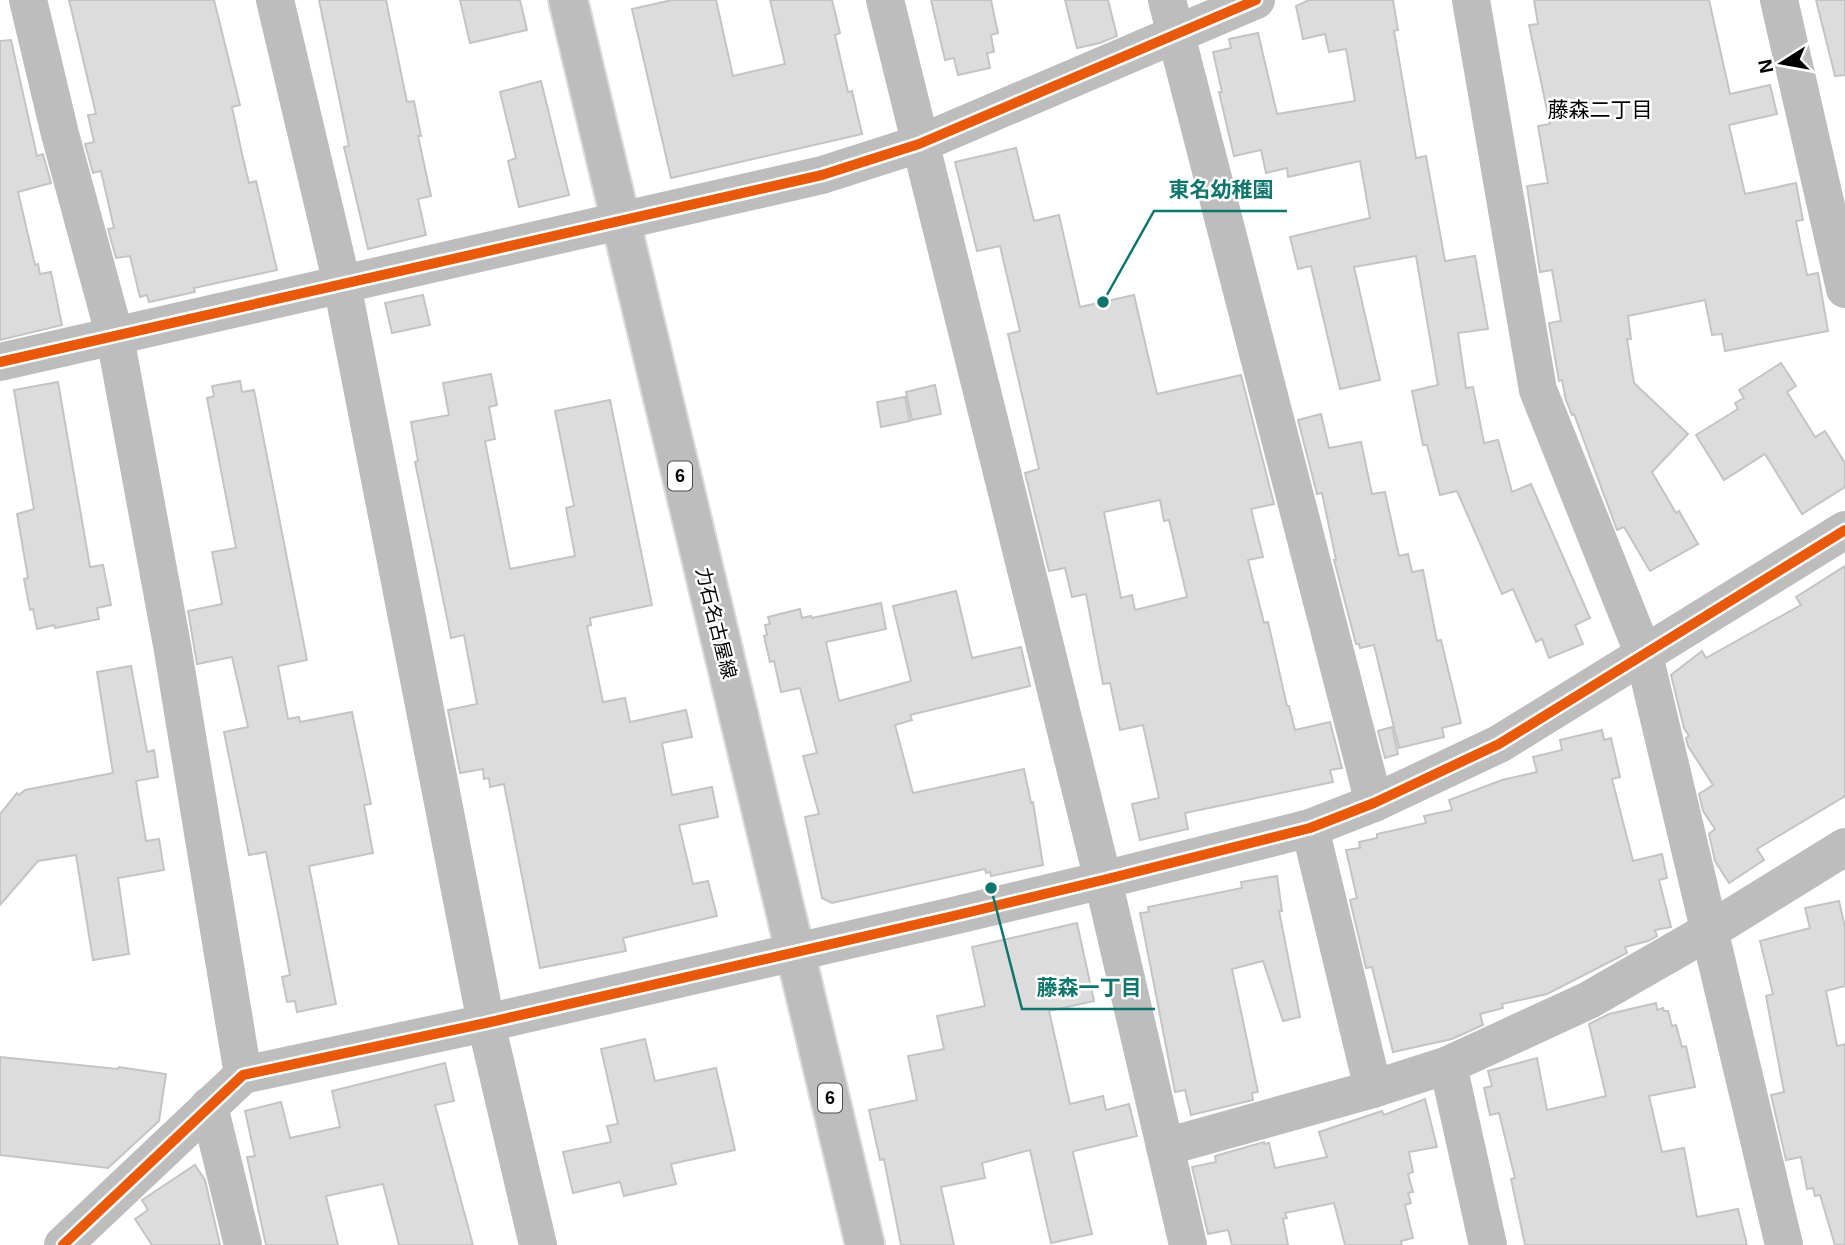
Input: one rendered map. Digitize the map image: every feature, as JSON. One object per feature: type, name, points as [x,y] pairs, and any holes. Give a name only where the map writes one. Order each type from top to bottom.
[{"type":"street","points":[[28,0],[60,134],[115,337],[172,645],[243,1075]]},
{"type":"street","points":[[275,0],[342,284],[485,1023],[538,1245]]},
{"type":"street","name":"力石名古屋線","points":[[568,0],[865,1245]]},
{"type":"street","points":[[885,0],[1104,880],[1188,1245]]},
{"type":"street","points":[[0,362],[822,175],[919,144],[1171,18],[1256,0]]},
{"type":"street","points":[[1471,0],[1538,390],[1644,656],[1784,1245]]},
{"type":"street","points":[[1779,0],[1845,289]]},
{"type":"street","points":[[1171,18],[1374,803]]},
{"type":"street","points":[[63,1245],[243,1075],[485,1023],[1104,880],[1310,828],[1374,803],[1499,744],[1845,530]]},
{"type":"street","points":[[1310,828],[1373,1089]]},
{"type":"street","points":[[1165,1147],[1373,1089],[1448,1065],[1589,1000],[1709,931],[1845,847]]},
{"type":"street","points":[[1448,1065],[1488,1245]]},
{"type":"street","points":[[209,1106],[243,1245]]},
{"type":"building","points":[[69,0],[214,0],[240,105],[232,107],[242,154],[249,183],[256,181],[277,270],[194,288],[195,292],[149,302],[147,295],[140,297],[130,256],[116,258],[108,229],[114,228],[101,171],[93,173],[85,144],[94,142],[88,115],[96,114]]},
{"type":"building","points":[[319,0],[386,0],[407,102],[414,101],[421,136],[418,136],[431,196],[418,199],[426,235],[368,249],[344,147],[349,146]]},
{"type":"building","points":[[460,0],[520,0],[527,30],[470,43]]},
{"type":"building","points":[[672,0],[716,0],[733,76],[785,64],[770,0],[832,0],[840,33],[835,35],[848,92],[852,91],[862,134],[671,178],[632,9]]},
{"type":"building","points":[[931,0],[991,0],[998,33],[991,35],[994,52],[987,53],[990,68],[958,75],[954,58],[945,60]]},
{"type":"building","points":[[1065,0],[1108,0],[1117,36],[1077,48]]},
{"type":"building","points":[[1309,0],[1393,0],[1398,30],[1394,31],[1416,158],[1426,156],[1445,261],[1475,256],[1488,329],[1458,333],[1466,388],[1473,387],[1484,443],[1498,440],[1512,492],[1531,484],[1590,618],[1575,625],[1583,644],[1549,658],[1542,639],[1536,642],[1513,589],[1502,594],[1457,491],[1440,495],[1427,445],[1423,445],[1412,391],[1438,385],[1416,256],[1354,267],[1380,380],[1340,389],[1311,266],[1298,269],[1290,237],[1370,218],[1360,161],[1288,177],[1287,168],[1266,173],[1261,150],[1234,156],[1213,52],[1231,48],[1229,39],[1258,33],[1277,114],[1355,101],[1346,49],[1329,52],[1325,34],[1303,39],[1296,6]]},
{"type":"building","points":[[1534,0],[1709,0],[1730,94],[1770,85],[1777,114],[1729,125],[1745,194],[1796,183],[1803,220],[1796,221],[1807,275],[1818,273],[1828,331],[1725,351],[1722,334],[1712,335],[1705,300],[1628,316],[1631,339],[1627,339],[1634,383],[1688,434],[1652,472],[1698,544],[1650,571],[1624,527],[1617,530],[1574,414],[1572,415],[1566,400],[1562,380],[1559,381],[1549,323],[1561,321],[1552,270],[1540,272],[1527,186],[1548,183],[1538,126],[1550,124],[1529,25],[1538,24]]},
{"type":"building","points":[[1816,0],[1845,0],[1845,75],[1835,76]]},
{"type":"building","points":[[11,40],[37,156],[43,154],[51,183],[18,192],[35,265],[38,264],[40,274],[51,272],[62,325],[0,340],[0,41]]},
{"type":"building","points":[[541,81],[569,195],[519,207],[508,161],[516,158],[500,92]]},
{"type":"building","points":[[1016,148],[1034,221],[1059,215],[1080,307],[1134,295],[1157,394],[1241,375],[1274,504],[1251,509],[1263,557],[1248,560],[1264,623],[1268,622],[1295,730],[1330,722],[1342,768],[1330,770],[1333,782],[1185,813],[1188,829],[1140,840],[1132,804],[1159,798],[1143,725],[1120,730],[1110,683],[1103,684],[1086,594],[1072,597],[1065,568],[1049,571],[1025,473],[1039,469],[1008,334],[1020,331],[1000,246],[977,251],[955,162]],"holes":[[[1160,500],[1164,521],[1169,520],[1187,597],[1135,610],[1132,595],[1121,598],[1104,512]]]},
{"type":"building","points":[[423,295],[430,325],[392,333],[385,303]]},
{"type":"building","points":[[1781,363],[1796,386],[1787,392],[1815,437],[1825,431],[1845,463],[1845,487],[1802,514],[1765,454],[1724,480],[1696,435],[1738,409],[1735,403],[1744,398],[1739,390]]},
{"type":"building","points":[[491,374],[497,405],[489,407],[495,439],[485,441],[510,569],[575,556],[566,508],[574,506],[555,411],[610,400],[652,605],[590,618],[591,625],[587,626],[603,702],[625,698],[630,722],[686,710],[692,737],[662,743],[672,795],[712,787],[718,817],[679,825],[693,884],[708,881],[717,916],[623,938],[626,951],[540,968],[504,784],[490,787],[489,778],[484,779],[483,769],[460,773],[448,710],[477,704],[464,635],[451,638],[415,462],[418,461],[411,422],[449,415],[443,383]]},
{"type":"building","points":[[240,381],[242,392],[254,390],[307,660],[278,666],[288,719],[299,717],[300,722],[352,712],[371,804],[364,805],[373,853],[309,866],[336,1004],[297,1012],[295,1001],[287,1002],[282,977],[290,975],[266,852],[249,855],[224,732],[248,727],[232,657],[197,664],[188,611],[222,604],[212,552],[236,548],[207,398],[214,396],[212,386]]},
{"type":"building","points":[[58,382],[90,567],[103,565],[111,605],[97,608],[99,619],[37,629],[24,579],[28,578],[17,514],[34,509],[14,390]]},
{"type":"building","points":[[935,385],[941,414],[912,420],[906,392]]},
{"type":"building","points":[[905,397],[910,421],[881,427],[877,402]]},
{"type":"building","points":[[1321,414],[1329,448],[1361,442],[1372,494],[1385,492],[1399,556],[1408,554],[1412,572],[1423,570],[1437,641],[1441,640],[1461,723],[1442,728],[1444,737],[1399,748],[1374,645],[1360,648],[1359,644],[1356,644],[1334,560],[1322,493],[1317,494],[1298,420]]},
{"type":"building","points":[[1845,566],[1845,796],[1757,849],[1764,860],[1729,883],[1715,861],[1709,834],[1715,829],[1703,811],[1699,794],[1713,785],[1688,746],[1686,738],[1689,736],[1684,728],[1671,675],[1702,651],[1706,658],[1801,605],[1796,597]]},
{"type":"building","points":[[956,591],[972,658],[1021,647],[1030,686],[910,715],[912,720],[895,725],[913,793],[1024,769],[1031,803],[1033,802],[1043,865],[991,876],[985,869],[832,903],[822,898],[805,817],[819,814],[803,756],[817,753],[800,688],[781,692],[774,661],[770,662],[764,636],[767,635],[765,625],[770,624],[768,617],[800,609],[802,618],[812,618],[881,603],[886,629],[826,642],[839,701],[911,681],[893,606]]},
{"type":"building","points":[[131,666],[147,752],[154,750],[158,777],[136,781],[146,841],[159,839],[164,870],[118,878],[129,954],[93,960],[76,855],[38,861],[0,905],[0,814],[17,793],[19,795],[25,790],[113,773],[97,672]]},
{"type":"building","points":[[1392,727],[1398,754],[1385,758],[1378,731]]},
{"type":"building","points":[[1602,730],[1604,740],[1611,738],[1620,777],[1612,779],[1633,861],[1662,854],[1667,878],[1659,880],[1671,927],[1655,930],[1657,936],[1625,947],[1627,953],[1547,994],[1502,1004],[1503,1008],[1480,1014],[1483,1025],[1452,1039],[1393,1052],[1372,967],[1366,968],[1350,900],[1357,898],[1346,850],[1360,848],[1359,842],[1377,838],[1377,834],[1426,823],[1424,816],[1452,810],[1449,800],[1502,780],[1537,772],[1533,757],[1562,750],[1560,740]]},
{"type":"building","points":[[1277,876],[1282,911],[1279,911],[1300,1017],[1283,1021],[1263,961],[1232,969],[1258,1092],[1252,1093],[1253,1100],[1191,1115],[1185,1090],[1175,1092],[1140,913],[1149,912],[1148,907],[1242,888],[1241,882]]},
{"type":"building","points":[[1839,901],[1845,927],[1845,986],[1826,991],[1837,1046],[1845,1044],[1845,1245],[1835,1245],[1820,1195],[1815,1196],[1813,1188],[1807,1189],[1801,1157],[1786,1160],[1771,1095],[1784,1092],[1766,996],[1773,994],[1760,941],[1810,928],[1805,908]]},
{"type":"building","points":[[1077,923],[1094,1001],[1049,1011],[1070,1104],[1103,1096],[1106,1110],[1129,1104],[1137,1136],[1073,1153],[1092,1234],[1051,1243],[1030,1150],[982,1163],[985,1178],[941,1187],[954,1245],[901,1245],[884,1159],[880,1160],[869,1110],[917,1100],[908,1056],[944,1049],[937,1016],[985,1006],[972,947]]},
{"type":"building","points":[[1656,1003],[1657,1010],[1663,1008],[1668,1011],[1672,1026],[1676,1025],[1682,1047],[1686,1046],[1695,1087],[1649,1096],[1662,1152],[1684,1148],[1697,1217],[1738,1209],[1747,1245],[1525,1245],[1511,1179],[1515,1178],[1499,1113],[1490,1115],[1484,1088],[1492,1086],[1488,1071],[1537,1058],[1547,1110],[1606,1096],[1589,1024],[1609,1014]]},
{"type":"building","points":[[645,1039],[655,1081],[716,1068],[735,1150],[671,1164],[676,1184],[624,1196],[620,1182],[573,1193],[563,1152],[611,1142],[607,1126],[618,1124],[601,1049]]},
{"type":"building","points":[[0,1057],[119,1067],[166,1074],[159,1121],[108,1168],[0,1155]]},
{"type":"building","points":[[445,1063],[454,1101],[435,1105],[473,1245],[399,1245],[383,1184],[326,1196],[338,1245],[266,1245],[247,1157],[255,1156],[245,1111],[281,1102],[290,1138],[340,1127],[332,1091]]},
{"type":"building","points":[[1425,1099],[1437,1147],[1409,1152],[1413,1172],[1408,1174],[1413,1192],[1408,1193],[1411,1203],[1405,1205],[1413,1238],[1401,1241],[1402,1245],[1345,1245],[1334,1203],[1285,1213],[1287,1218],[1283,1219],[1288,1245],[1232,1245],[1228,1230],[1208,1234],[1192,1167],[1216,1162],[1215,1156],[1264,1142],[1269,1143],[1275,1168],[1327,1157],[1319,1132],[1382,1111],[1384,1115]]},
{"type":"building","points":[[195,1165],[205,1180],[220,1245],[152,1245],[135,1219],[148,1210],[142,1200]]},
{"type":"cycle path","points":[[0,362],[822,175],[919,144],[1256,0]]},
{"type":"cycle path","points":[[63,1245],[243,1075],[486,1023],[953,916],[1310,828],[1374,803],[1499,744],[1845,530]]},
{"type":"place","name":"東名幼稚園","points":[[1103,302]]},
{"type":"place","name":"藤森一丁目","points":[[991,888]]},
{"type":"district","name":"藤森二丁目","points":[[1600,109]]}]
